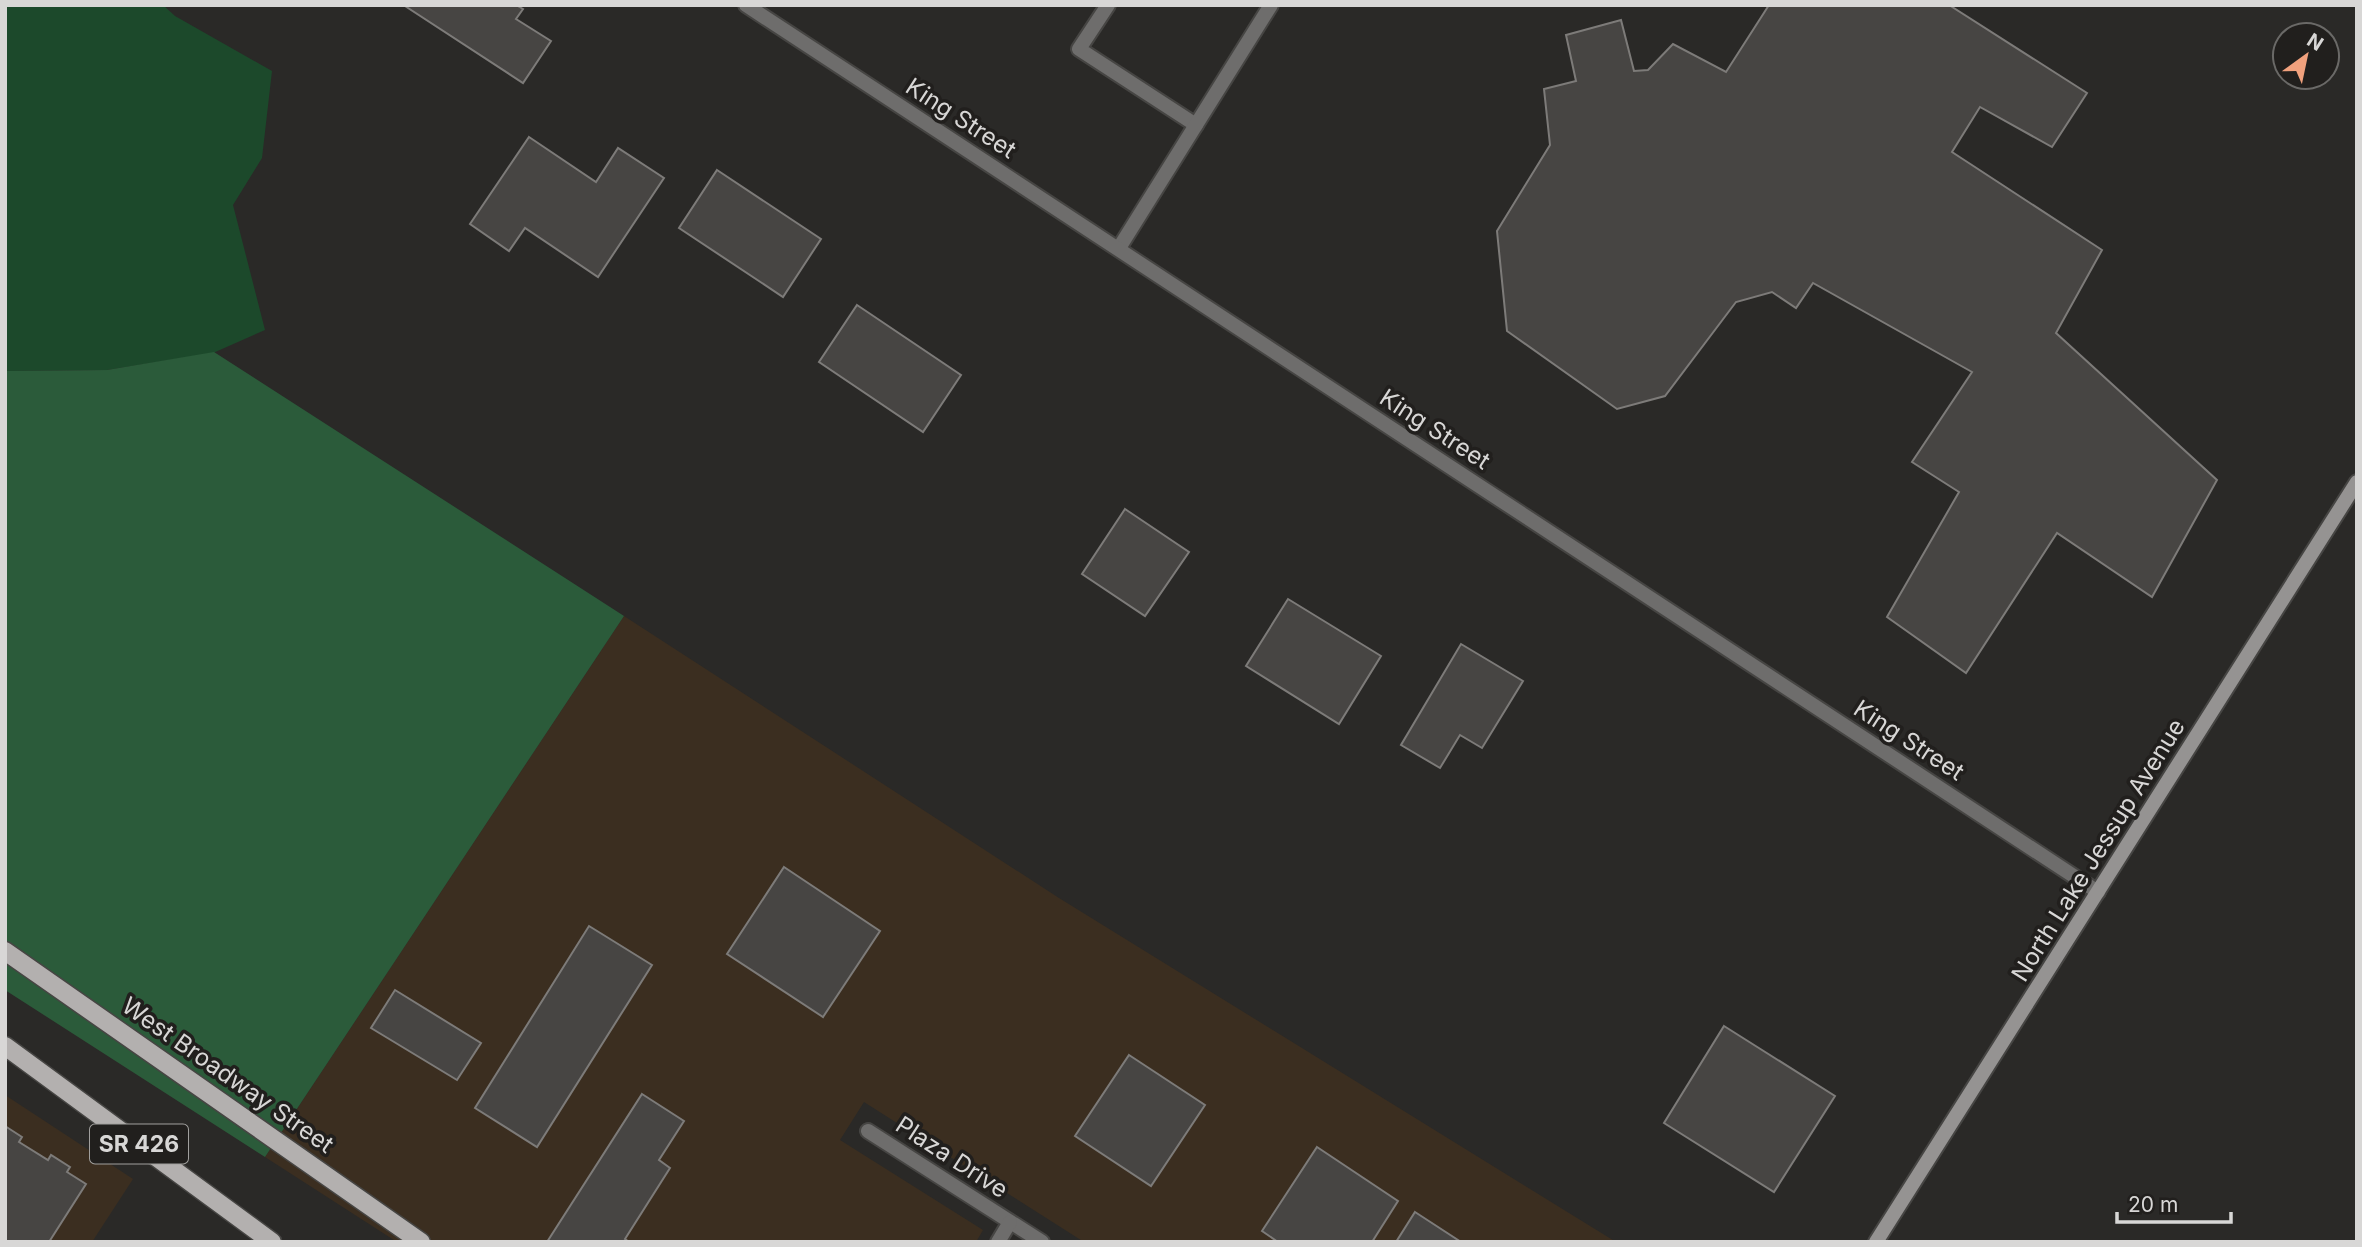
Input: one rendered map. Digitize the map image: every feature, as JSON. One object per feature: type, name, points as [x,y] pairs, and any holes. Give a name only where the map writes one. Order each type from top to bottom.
[{"type":"main road","name":"West Broadway Street","points":[[5,950],[421,1242]]},
{"type":"main road","name":"SR 426","points":[[5,1046],[272,1242]]},
{"type":"street","name":"King Street","points":[[746,5],[2098,892]]},
{"type":"street","points":[[1108,5],[1079,50],[1196,125]]},
{"type":"street","points":[[1119,248],[1271,5]]},
{"type":"street","name":"North Lake Jessup Avenue","points":[[1876,1242],[2357,482]]},
{"type":"street","name":"Plaza Drive","points":[[868,1131],[1042,1242]]},
{"type":"street","name":"Plaza Drive","points":[[998,1242],[1010,1222]]},
{"type":"shaded area","points":[[624,616],[1059,898],[1616,1242],[1084,1242],[864,1102],[840,1140],[983,1230],[976,1242],[397,1242],[265,1157]]},
{"type":"shaded area","points":[[5,1095],[133,1179],[92,1242],[5,1242]]},
{"type":"green space","points":[[5,5],[163,5],[175,16],[272,71],[262,158],[233,205],[265,330],[213,353],[107,370],[5,371]]},
{"type":"green space","points":[[214,352],[624,616],[265,1157],[5,990],[5,371],[107,370]]},
{"type":"building","points":[[516,5],[523,9],[516,19],[551,41],[523,83],[405,6]]},
{"type":"building","points":[[1769,5],[1949,5],[2087,93],[2052,147],[1980,107],[1952,152],[2102,250],[2056,333],[2217,480],[2152,597],[2057,533],[1966,673],[1887,617],[1959,492],[1912,462],[1972,372],[1813,283],[1796,308],[1772,292],[1736,302],[1665,396],[1617,409],[1507,331],[1497,231],[1550,145],[1544,89],[1576,81],[1566,35],[1621,20],[1634,71],[1648,70],[1673,44],[1726,72]]},
{"type":"building","points":[[529,137],[596,182],[618,148],[664,178],[598,277],[525,228],[509,251],[470,224]]},
{"type":"building","points":[[717,170],[821,239],[783,297],[679,228]]},
{"type":"building","points":[[857,305],[961,375],[923,432],[819,362]]},
{"type":"building","points":[[1125,509],[1189,552],[1145,616],[1082,574]]},
{"type":"building","points":[[1288,599],[1381,656],[1339,724],[1246,666]]},
{"type":"building","points":[[1461,644],[1523,681],[1482,748],[1460,735],[1440,768],[1401,745]]},
{"type":"building","points":[[784,867],[880,931],[823,1017],[727,954]]},
{"type":"building","points":[[589,926],[652,965],[537,1147],[475,1108]]},
{"type":"building","points":[[395,990],[481,1043],[457,1080],[371,1028]]},
{"type":"building","points":[[1724,1026],[1835,1096],[1774,1192],[1664,1123]]},
{"type":"building","points":[[1129,1055],[1205,1105],[1151,1186],[1075,1136]]},
{"type":"building","points":[[642,1094],[684,1121],[659,1160],[670,1168],[625,1239],[629,1242],[547,1242]]},
{"type":"building","points":[[5,1126],[22,1137],[19,1142],[48,1160],[51,1155],[70,1167],[67,1172],[86,1184],[49,1242],[5,1242]]},
{"type":"building","points":[[1317,1147],[1398,1201],[1372,1242],[1278,1242],[1262,1231]]},
{"type":"building","points":[[1415,1212],[1461,1242],[1396,1242]]}]
